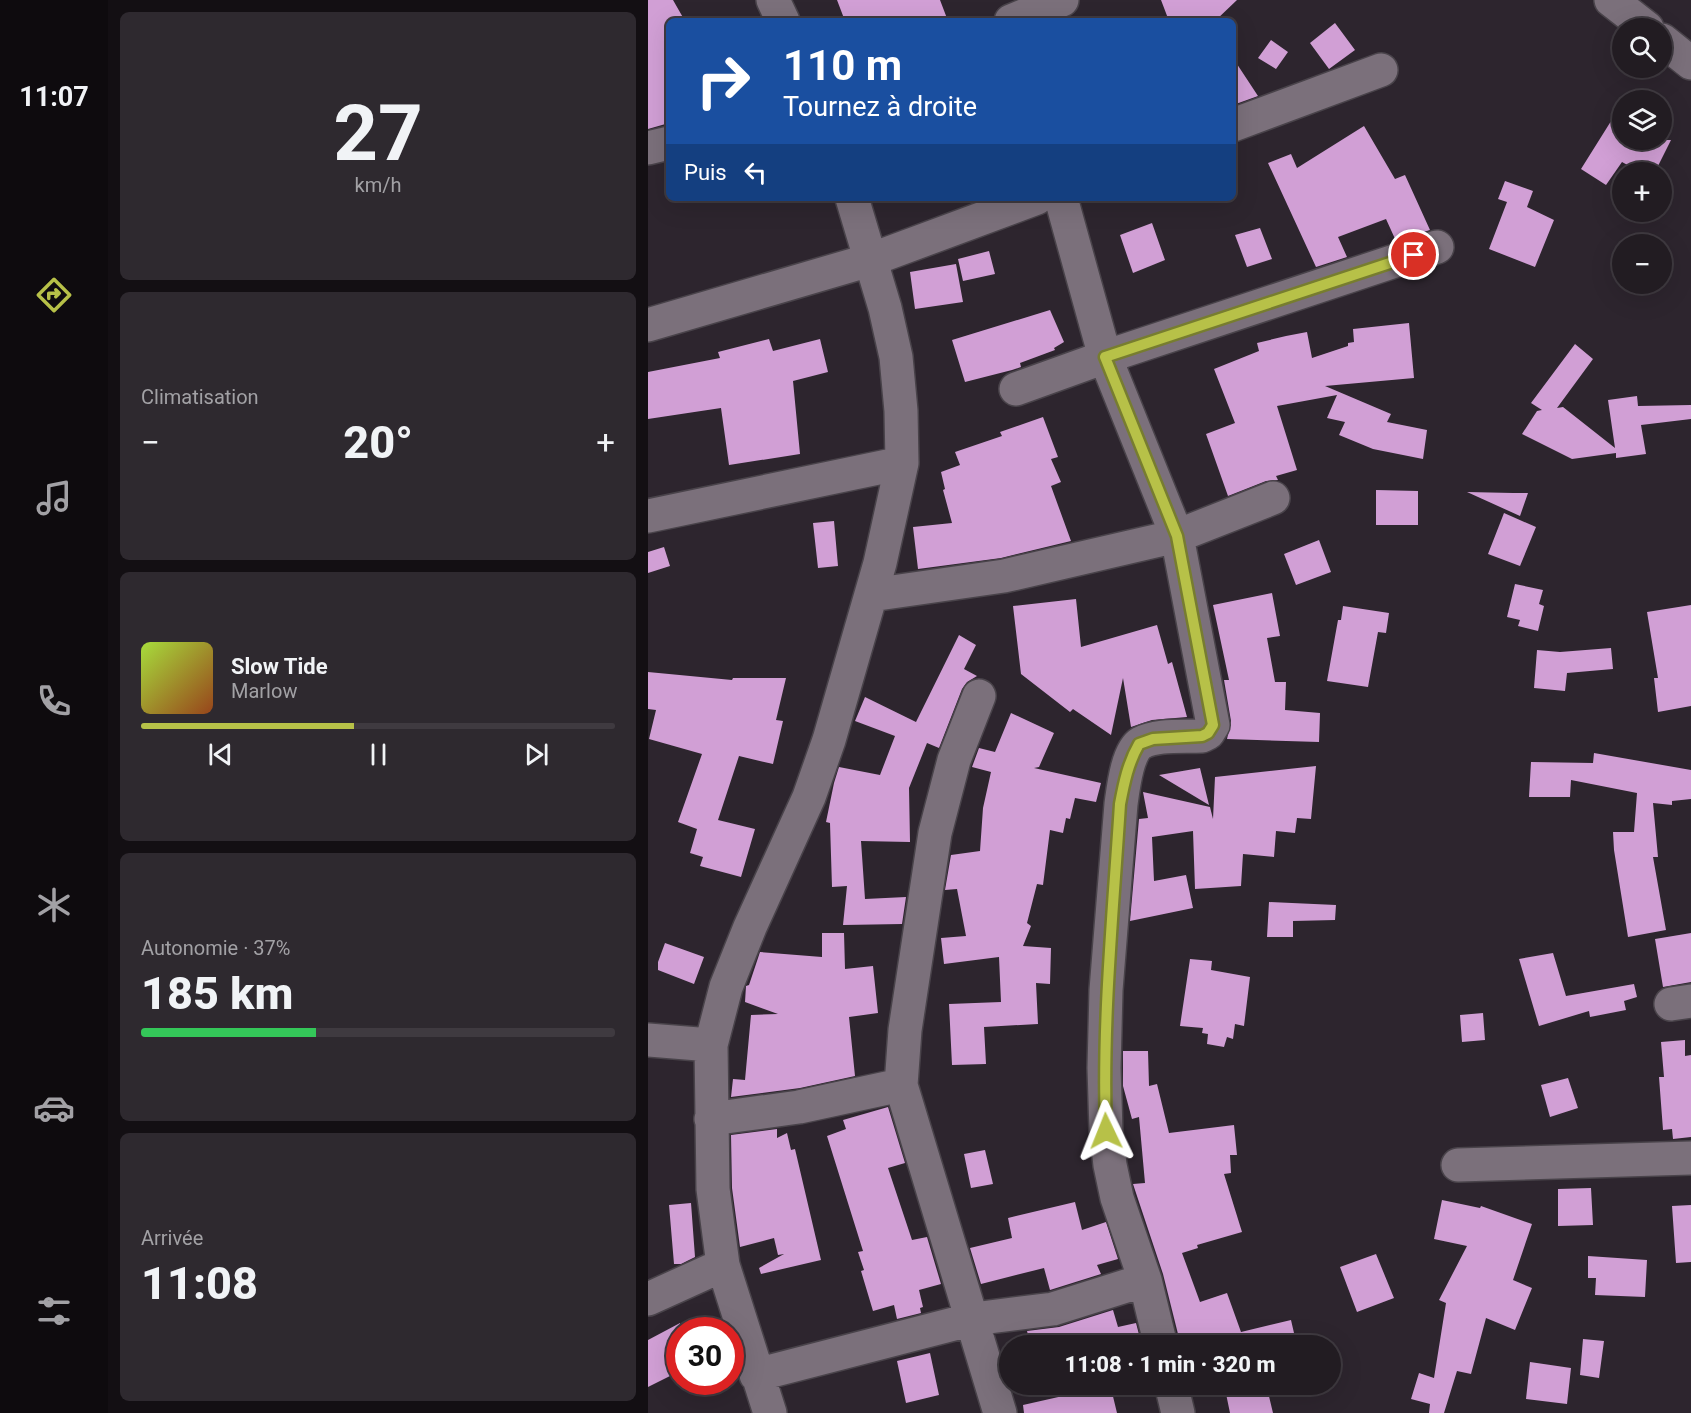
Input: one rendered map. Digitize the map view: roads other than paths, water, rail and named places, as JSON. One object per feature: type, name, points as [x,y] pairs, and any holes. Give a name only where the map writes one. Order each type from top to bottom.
[{"type":"street","points":[[773,0],[782,18]]},
{"type":"street","points":[[1018,18],[1062,0]]},
{"type":"street","points":[[1611,0],[1634,18]]},
{"type":"street","points":[[1672,48],[1691,63]]},
{"type":"street","points":[[1236,124],[1381,70]]},
{"type":"street","points":[[648,148],[666,144]]},
{"type":"street","points":[[770,1413],[756,1375],[723,1265],[713,1189],[711,1045],[726,987],[808,797],[829,740],[871,595],[902,463],[901,411],[896,357],[885,308],[853,201]]},
{"type":"street","points":[[648,325],[870,260],[1029,201]]},
{"type":"street","points":[[1063,201],[1105,357],[1177,536],[1213,725],[1208,733],[1202,736],[1153,739],[1139,744],[1132,754],[1120,804],[1106,990],[1104,1068],[1106,1131],[1117,1198],[1144,1280],[1158,1335]]},
{"type":"street","points":[[1016,389],[1105,357],[1437,247]]},
{"type":"street","points":[[648,516],[902,463]]},
{"type":"street","points":[[871,595],[1004,576],[1177,536],[1273,498]]},
{"type":"street","points":[[979,696],[954,760],[935,833],[905,1030],[901,1085],[1000,1413]]},
{"type":"street","points":[[648,1040],[711,1045]]},
{"type":"street","points":[[711,1119],[799,1107],[901,1085]]},
{"type":"street","points":[[1458,1165],[1691,1158]]},
{"type":"street","points":[[648,1299],[723,1265]]},
{"type":"street","points":[[756,1375],[973,1319],[1053,1309],[1144,1280]]},
{"type":"street","points":[[1174,1395],[1178,1413]]}]
